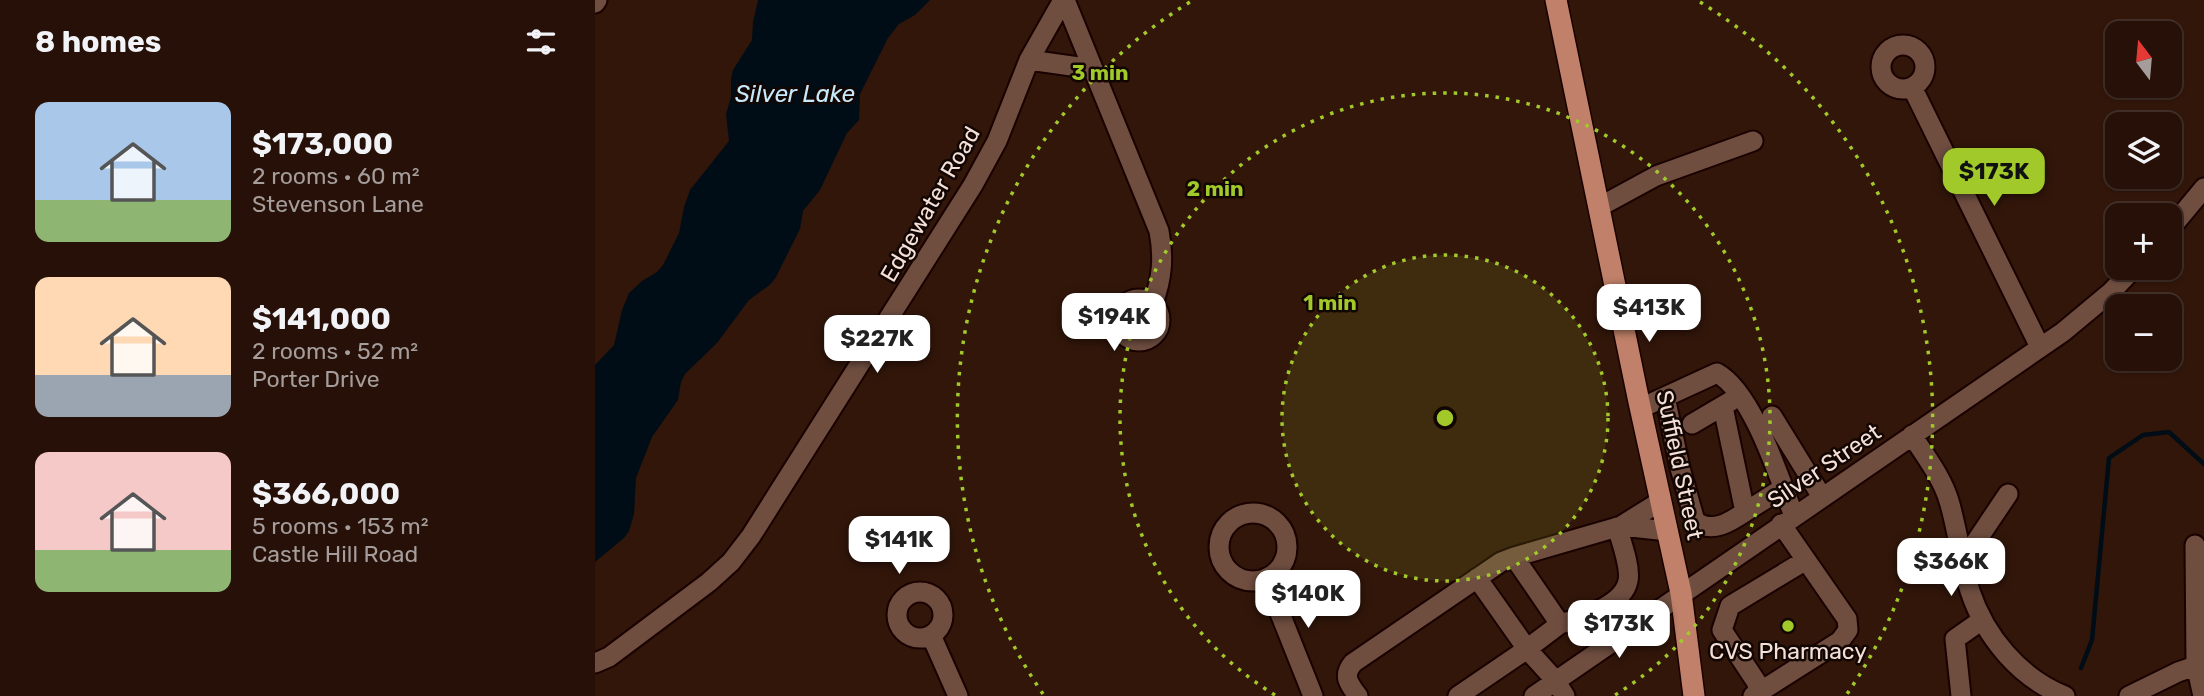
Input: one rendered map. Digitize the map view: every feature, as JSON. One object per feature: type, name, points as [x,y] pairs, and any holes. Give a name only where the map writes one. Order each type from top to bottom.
[{"type":"main road","name":"Suffield Street","points":[[1556,0],[1681,593],[1694,696]]},
{"type":"street","name":"Edgewater Road","points":[[595,663],[609,657],[709,582],[731,562],[751,536],[974,185],[997,141],[1029,60],[1064,0]]},
{"type":"street","points":[[1064,0],[1159,231],[1163,258],[1162,275],[1153,303]]},
{"type":"street","points":[[1029,60],[1093,69]]},
{"type":"street","points":[[1912,87],[2040,347]]},
{"type":"street","points":[[1599,207],[1655,176],[1753,141]]},
{"type":"street","points":[[2182,215],[2204,188]]},
{"type":"street","name":"Silver Street","points":[[1534,696],[1560,688],[1681,593],[2086,314],[2121,280]]},
{"type":"street","points":[[1641,408],[1667,404],[1679,396],[1727,379],[1740,395],[1768,449],[1783,488],[1788,520],[1806,560],[1847,619],[1848,630],[1840,641],[1755,694]]},
{"type":"street","points":[[1692,424],[1740,395]]},
{"type":"street","points":[[1667,404],[1683,480],[1695,521],[1700,525],[1711,528],[1728,524],[1783,488]]},
{"type":"street","points":[[1723,407],[1745,512]]},
{"type":"street","points":[[1772,416],[1822,497]]},
{"type":"street","points":[[1912,435],[1945,491],[1970,591],[1982,620],[2001,648],[2025,672],[2065,696]]},
{"type":"street","points":[[1963,561],[2008,494]]},
{"type":"street","points":[[1358,696],[1347,677],[1347,671],[1353,663],[1501,562],[1619,526],[1661,501]]},
{"type":"street","points":[[1619,526],[1668,531]]},
{"type":"street","points":[[1458,696],[1560,624],[1587,616],[1616,600],[1628,582],[1619,526]]},
{"type":"street","points":[[2195,545],[2203,696]]},
{"type":"street","points":[[1514,557],[1560,624]]},
{"type":"street","points":[[1755,694],[1756,683],[1722,630],[1730,606],[1806,560]]},
{"type":"street","points":[[1477,578],[1527,649],[1560,688]]},
{"type":"street","points":[[1266,579],[1313,696]]},
{"type":"street","points":[[1961,696],[1955,639],[1982,620]]},
{"type":"street","points":[[931,635],[958,696]]},
{"type":"street","points":[[2129,696],[2200,664]]},
{"type":"water","name":"Silver Lake","points":[[758,0],[930,0],[915,15],[899,24],[888,38],[860,94],[859,120],[847,133],[820,190],[803,211],[800,229],[776,277],[749,300],[717,343],[685,374],[678,400],[652,437],[636,478],[634,514],[629,531],[595,562],[595,365],[614,345],[629,293],[663,265],[679,233],[690,190],[729,141],[726,114],[731,97],[731,79],[733,70],[752,40]]},
{"type":"waterway","points":[[2081,668],[2092,640],[2109,458],[2143,435],[2169,432],[2204,464]]},
{"type":"place","name":"CVS Pharmacy","points":[[1788,626]]}]
